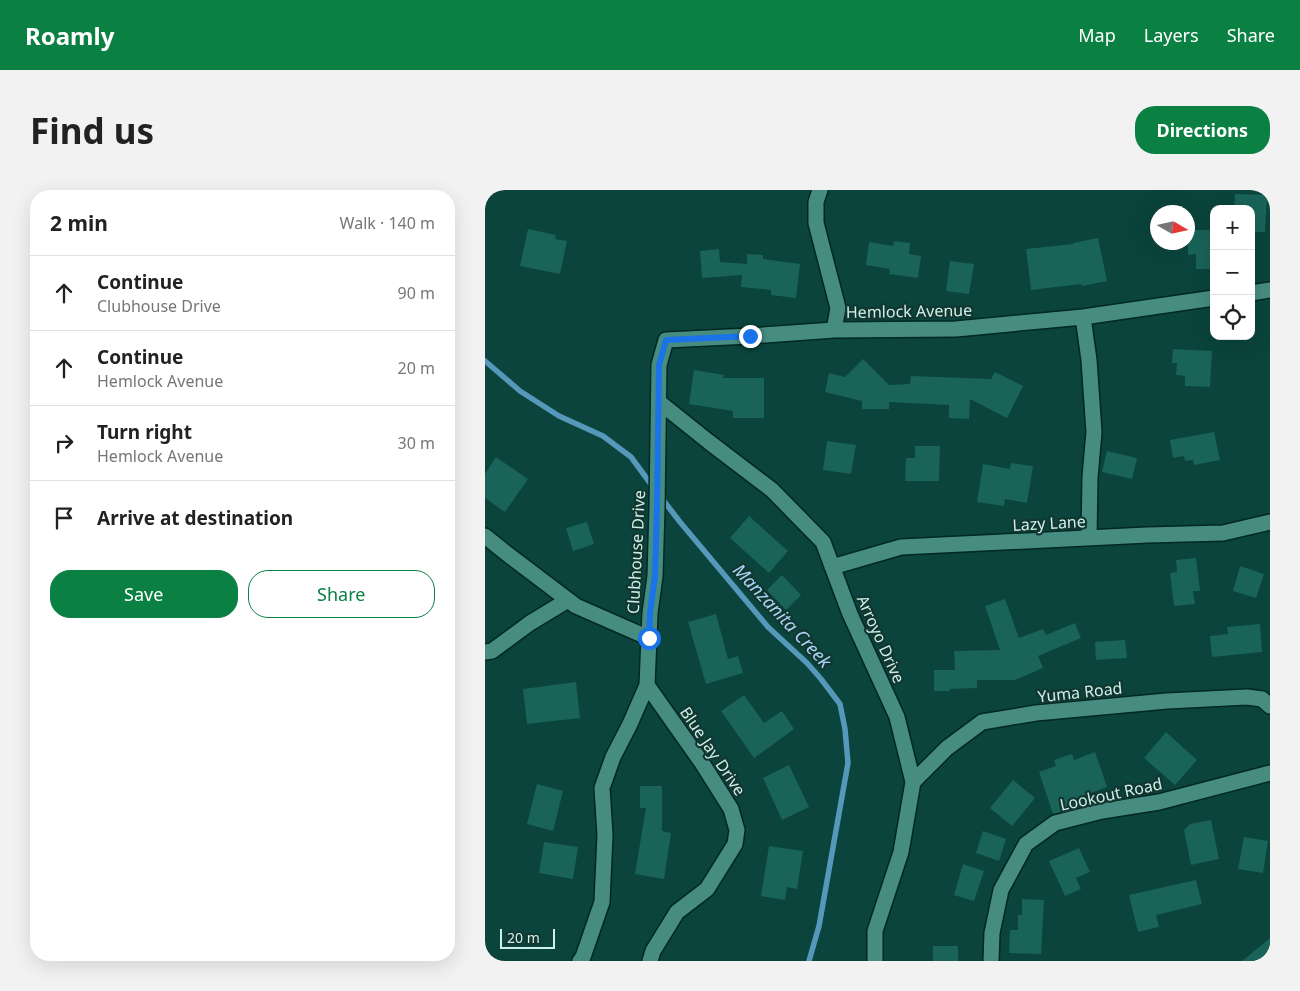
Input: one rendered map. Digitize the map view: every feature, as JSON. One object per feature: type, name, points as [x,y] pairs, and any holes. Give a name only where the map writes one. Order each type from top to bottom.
[{"type":"street","points":[[820,190],[816,202],[816,222],[838,308],[835,330]]},
{"type":"street","points":[[1255,292],[1270,290]]},
{"type":"street","name":"Hemlock Avenue","points":[[659,402],[659,365],[666,340],[835,330],[956,329],[1083,317],[1210,299]]},
{"type":"street","points":[[1083,317],[1089,360],[1094,432],[1090,478],[1089,538]]},
{"type":"street","name":"Arroyo Drive","points":[[659,402],[772,490],[823,542],[851,614],[897,717],[913,782],[901,852],[875,931],[875,961]]},
{"type":"street","name":"Clubhouse Drive","points":[[580,961],[602,902],[605,835],[602,788],[613,757],[647,685],[650,613],[655,576],[659,402]]},
{"type":"street","name":"Lazy Lane","points":[[832,567],[901,547],[1223,533],[1270,522]]},
{"type":"street","points":[[485,536],[576,606],[649,638]]},
{"type":"street","points":[[485,652],[491,651],[568,600]]},
{"type":"street","name":"Blue Jay Drive","points":[[647,685],[731,808],[737,830],[735,844],[707,889],[677,912],[653,951],[650,961]]},
{"type":"street","name":"Yuma Road","points":[[913,782],[947,748],[982,722],[1035,713],[1167,701],[1247,697],[1263,699],[1270,706]]},
{"type":"street","name":"Lookout Road","points":[[991,961],[992,933],[1001,890],[1026,844],[1055,823],[1102,811],[1159,802],[1270,773]]},
{"type":"building","points":[[1235,194],[1267,195],[1265,232],[1255,232],[1255,205],[1234,205]]},
{"type":"building","points":[[528,229],[556,235],[555,239],[567,241],[560,274],[520,266]]},
{"type":"building","points":[[1195,230],[1210,230],[1210,269],[1196,269],[1196,254],[1188,255],[1188,250],[1195,250]]},
{"type":"building","points":[[1098,238],[1107,281],[1082,286],[1081,284],[1031,290],[1026,249],[1073,244]]},
{"type":"building","points":[[894,241],[910,243],[909,254],[921,256],[918,278],[889,274],[890,269],[866,265],[869,242],[893,246]]},
{"type":"building","points":[[719,249],[720,262],[747,264],[747,254],[763,255],[763,259],[800,264],[796,298],[771,295],[771,290],[741,287],[742,275],[702,278],[700,251]]},
{"type":"building","points":[[950,261],[974,264],[969,294],[946,291]]},
{"type":"building","points":[[1173,349],[1212,351],[1210,387],[1185,386],[1185,376],[1176,375],[1177,363],[1172,363]]},
{"type":"building","points":[[863,359],[889,385],[910,384],[911,376],[991,379],[995,372],[1023,386],[1007,418],[970,399],[969,419],[949,418],[949,405],[889,402],[889,409],[862,409],[862,401],[825,392],[829,373],[845,377]]},
{"type":"building","points":[[694,370],[724,375],[723,378],[764,378],[764,418],[733,418],[733,411],[689,404]]},
{"type":"building","points":[[1214,432],[1220,460],[1194,465],[1193,460],[1185,461],[1184,456],[1173,458],[1170,440]]},
{"type":"building","points":[[827,441],[856,445],[851,474],[823,470]]},
{"type":"building","points":[[915,446],[940,446],[939,481],[905,481],[906,458],[915,458]]},
{"type":"building","points":[[1107,451],[1137,458],[1132,479],[1102,472]]},
{"type":"building","points":[[496,457],[528,479],[505,512],[485,498],[485,474]]},
{"type":"building","points":[[1011,463],[1033,466],[1027,503],[1005,499],[1004,506],[977,502],[983,464],[1010,469]]},
{"type":"building","points":[[749,516],[788,551],[769,573],[730,538]]},
{"type":"building","points":[[587,522],[594,544],[573,551],[566,528]]},
{"type":"building","points":[[1196,558],[1200,591],[1193,591],[1195,604],[1174,606],[1170,573],[1177,572],[1176,560]]},
{"type":"building","points":[[1240,566],[1264,574],[1256,598],[1233,591]]},
{"type":"building","points":[[782,575],[801,595],[786,610],[767,590]]},
{"type":"building","points":[[1005,599],[1019,638],[1043,629],[1046,635],[1075,623],[1081,638],[1038,656],[1043,668],[1015,680],[977,680],[977,688],[934,691],[934,670],[955,670],[954,651],[1000,650],[985,606]]},
{"type":"building","points":[[716,614],[728,659],[738,656],[743,673],[706,684],[688,622]]},
{"type":"building","points":[[1260,624],[1262,652],[1212,657],[1210,636],[1228,634],[1227,627]]},
{"type":"building","points":[[1125,640],[1127,658],[1096,660],[1095,642]]},
{"type":"building","points":[[576,682],[580,718],[527,724],[523,689]]},
{"type":"building","points":[[744,695],[764,723],[782,711],[794,729],[754,758],[721,711]]},
{"type":"building","points":[[1166,732],[1197,760],[1175,785],[1144,758]]},
{"type":"building","points":[[1095,752],[1107,787],[1077,798],[1080,807],[1053,814],[1039,772],[1056,766],[1054,760],[1072,754],[1074,760]]},
{"type":"building","points":[[789,765],[809,807],[782,820],[763,778]]},
{"type":"building","points":[[1013,780],[1035,798],[1012,826],[990,808]]},
{"type":"building","points":[[537,784],[563,791],[553,831],[527,824]]},
{"type":"building","points":[[640,786],[662,786],[662,831],[671,833],[664,879],[635,874],[646,808],[640,808]]},
{"type":"building","points":[[1211,820],[1219,859],[1191,865],[1184,830],[1190,824]]},
{"type":"building","points":[[983,831],[1006,839],[999,861],[976,853]]},
{"type":"building","points":[[1244,837],[1268,841],[1263,873],[1238,869]]},
{"type":"building","points":[[544,842],[578,847],[573,879],[539,873]]},
{"type":"building","points":[[769,846],[803,851],[797,889],[787,887],[785,900],[761,896]]},
{"type":"building","points":[[1079,848],[1090,872],[1076,878],[1081,889],[1065,896],[1049,861]]},
{"type":"building","points":[[963,864],[984,871],[974,901],[954,895]]},
{"type":"building","points":[[1196,880],[1202,904],[1156,915],[1159,927],[1138,932],[1129,895]]},
{"type":"building","points":[[1022,899],[1044,900],[1041,954],[1009,953],[1010,930],[1018,930],[1018,915],[1022,915]]},
{"type":"building","points":[[1270,938],[1270,961],[1242,961]]},
{"type":"building","points":[[933,946],[958,946],[958,961],[933,961]]},
{"type":"waterway","name":"Manzanita Creek","points":[[485,361],[520,391],[559,416],[603,436],[631,457],[653,487]]},
{"type":"waterway","name":"Manzanita Creek","points":[[660,496],[768,627],[807,663],[840,704],[845,729],[848,763],[819,926],[809,961]]},
{"type":"route","points":[[649,638],[655,576],[659,365],[666,340],[750,336]]}]
